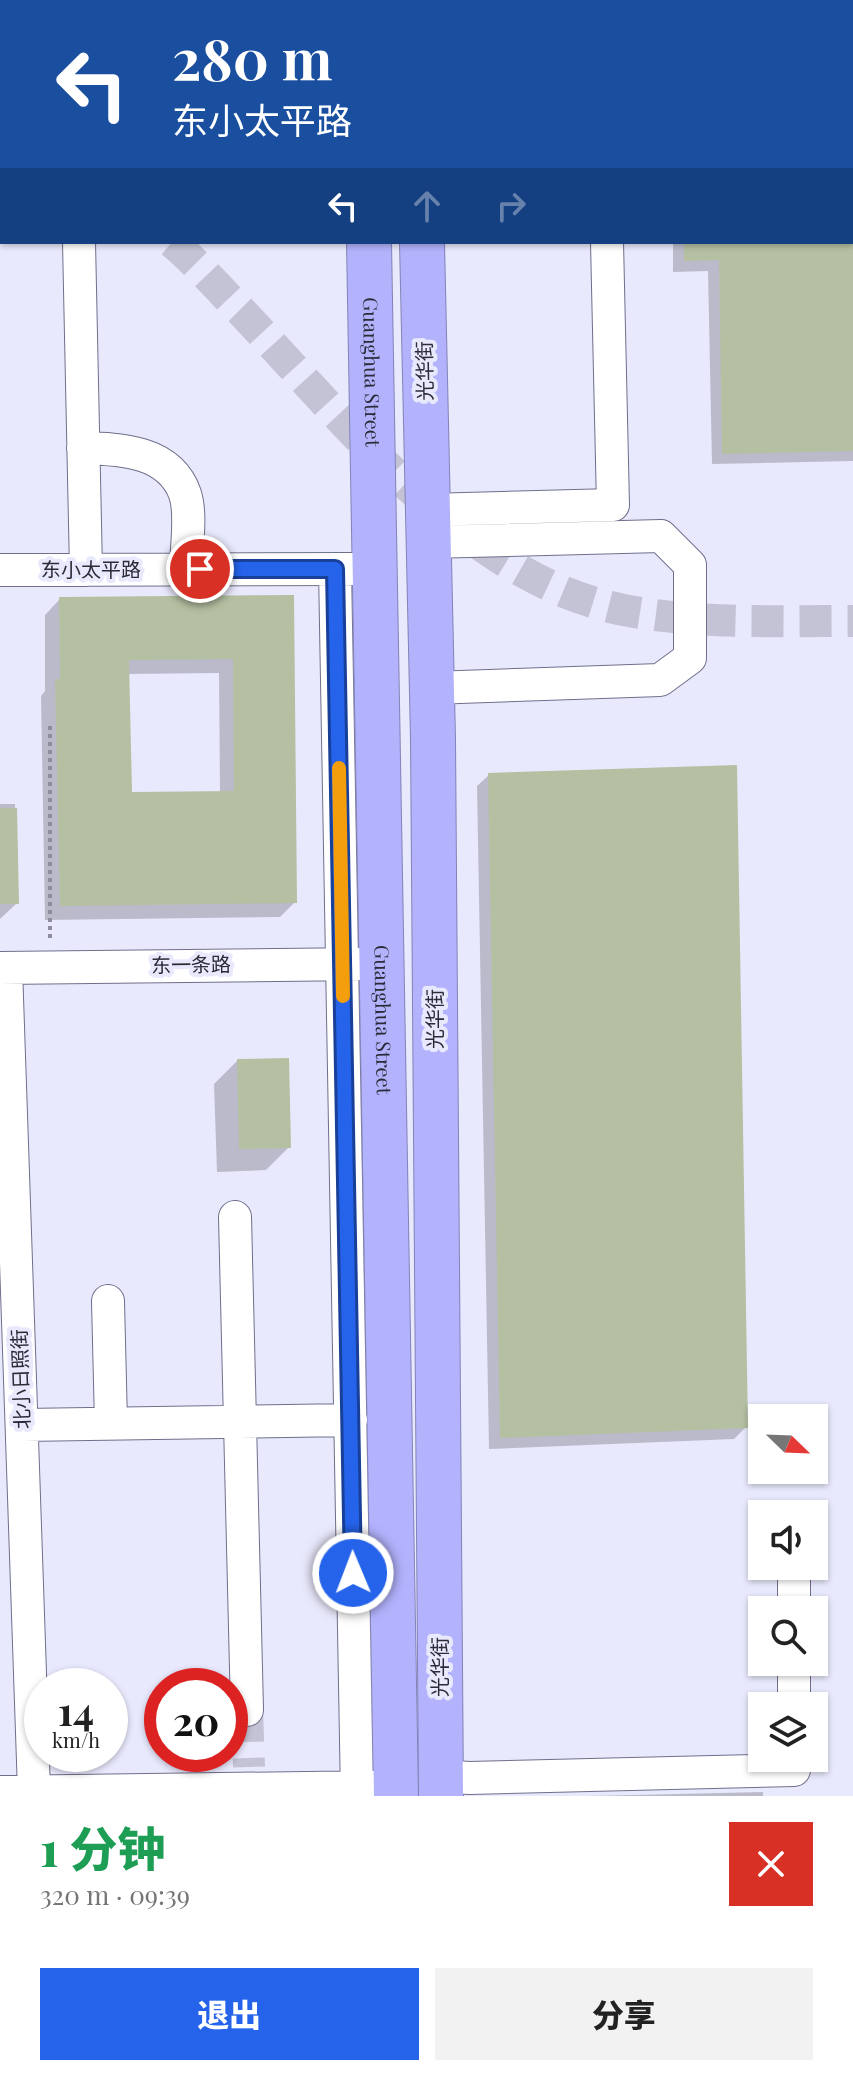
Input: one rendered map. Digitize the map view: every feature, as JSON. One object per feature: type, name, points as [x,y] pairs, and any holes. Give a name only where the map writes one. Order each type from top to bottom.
[{"type":"highway","name":"Guanghua Street","points":[[369,244],[355,569],[377,1792]]},
{"type":"highway","name":"光华街","points":[[422,244],[452,1787]]},
{"type":"street","points":[[79,244],[86,570]]},
{"type":"street","points":[[428,526],[613,505],[607,244]]},
{"type":"street","points":[[83,448],[148,455],[174,476],[185,495],[186,569]]},
{"type":"street","points":[[428,526],[661,536],[690,565],[690,658],[660,680],[431,688]]},
{"type":"street","name":"东小太平路","points":[[0,570],[355,569]]},
{"type":"street","points":[[362,964],[351,1420],[377,1792]]},
{"type":"street","name":"东一条路","points":[[3,968],[362,964]]},
{"type":"street","name":"北小日照街","points":[[3,968],[15,1413],[34,1791]]},
{"type":"street","points":[[235,1217],[246,1668]]},
{"type":"street","points":[[108,1301],[111,1423]]},
{"type":"street","points":[[15,1413],[111,1423],[351,1420]]},
{"type":"street","points":[[0,1792],[377,1792],[794,1775]]},
{"type":"path","points":[[50,726],[50,967]]},
{"type":"building","points":[[684,244],[853,244],[853,451],[722,454],[719,260],[684,261]]},
{"type":"building","points":[[294,595],[297,903],[60,906],[55,679],[60,679],[59,597]],"holes":[[[233,659],[234,791],[132,792],[129,660]]]},
{"type":"building","points":[[737,765],[748,1428],[500,1438],[488,773]]},
{"type":"building","points":[[0,808],[17,808],[19,904],[0,904]]},
{"type":"building","points":[[289,1058],[291,1148],[239,1149],[237,1059]]},
{"type":"tunnel","points":[[174,244],[415,492],[464,533],[516,568],[571,595],[629,611],[712,620],[853,621]]},
{"type":"tunnel","points":[[248,1738],[249,1767]]},
{"type":"slow traffic","points":[[339,768],[343,996]]},
{"type":"route","points":[[200,569],[335,569],[353,1573]]}]
